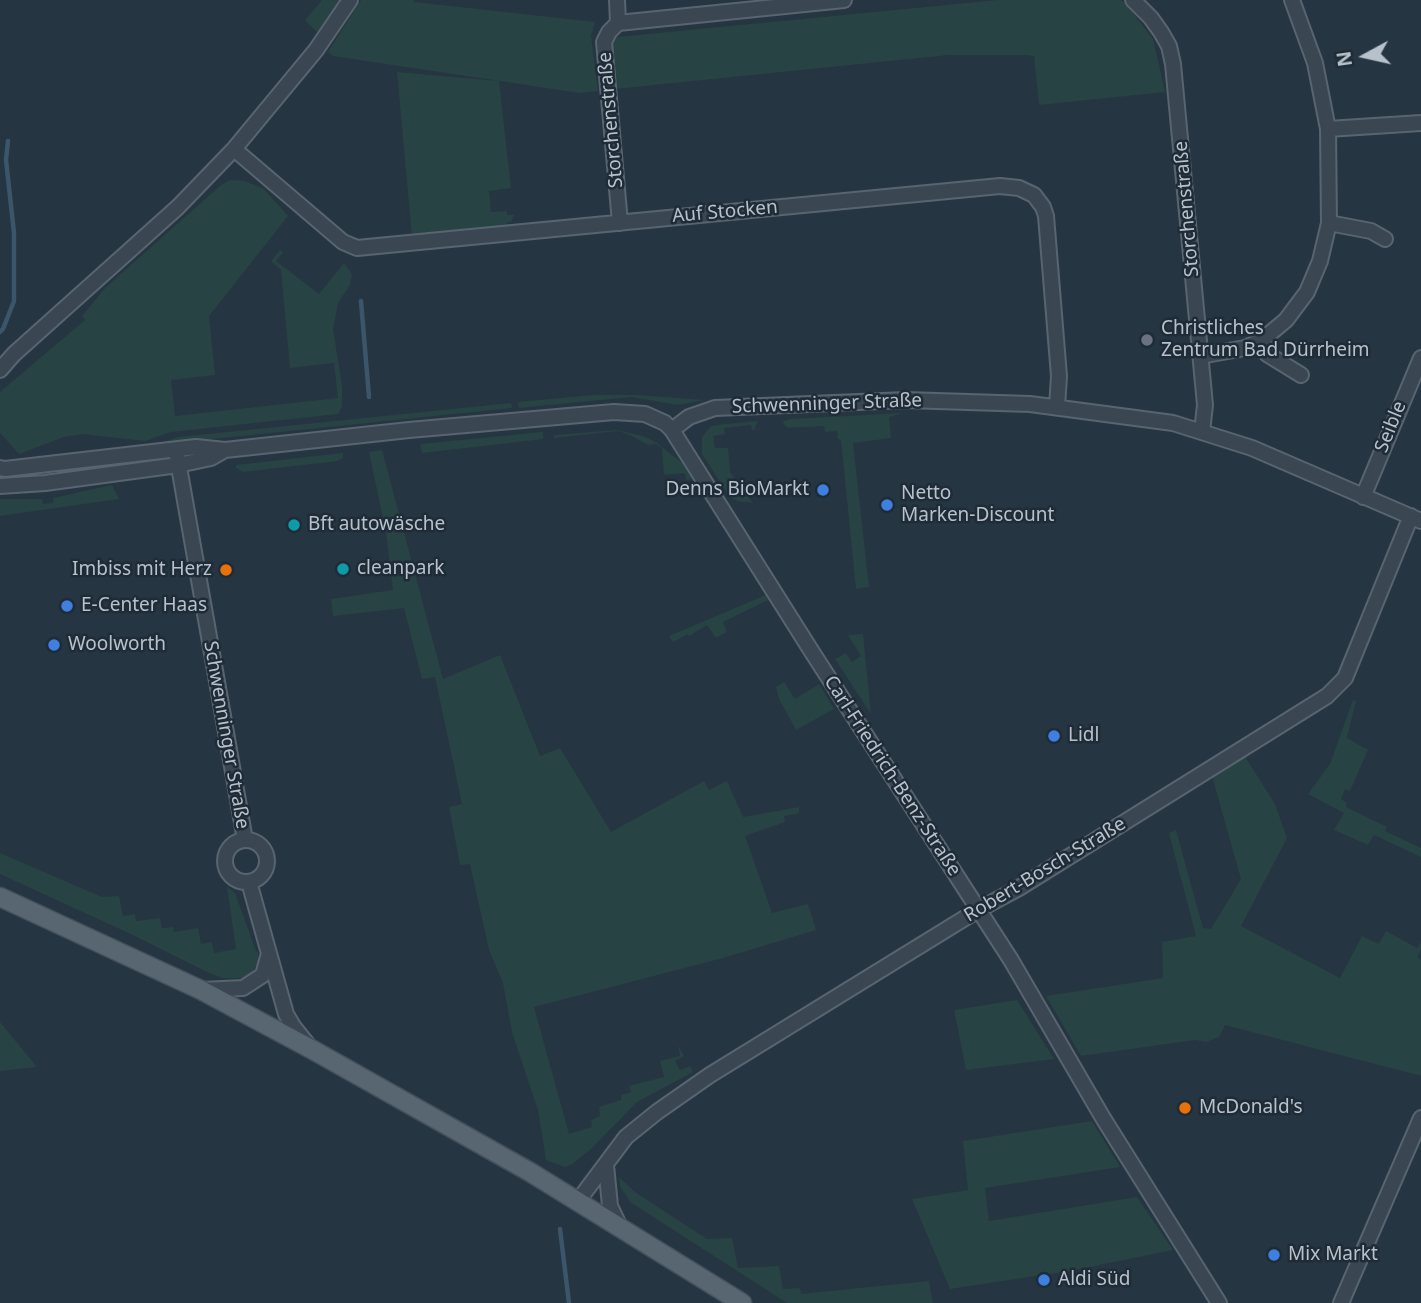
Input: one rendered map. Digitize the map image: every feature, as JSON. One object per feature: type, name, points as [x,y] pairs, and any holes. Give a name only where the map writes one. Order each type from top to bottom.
[{"type":"main road","points":[[0,897],[201,990],[313,1050],[578,1201],[742,1303]]},
{"type":"street","points":[[0,370],[14,354],[178,207],[234,149],[316,50],[350,0]]},
{"type":"street","name":"Storchenstraße","points":[[617,0],[618,23]]},
{"type":"street","name":"Storchenstraße","points":[[620,223],[604,42],[608,32],[618,23],[720,6],[844,0]]},
{"type":"street","name":"Storchenstraße","points":[[1133,0],[1161,32],[1169,46],[1173,64],[1205,405],[1202,432]]},
{"type":"street","points":[[1200,356],[1228,352],[1256,343],[1286,320],[1307,292],[1320,261],[1329,223],[1328,129],[1315,63],[1292,0]]},
{"type":"street","points":[[1328,129],[1421,123]]},
{"type":"street","name":"Auf Stocken","points":[[234,149],[305,212],[343,242],[357,247],[1000,186],[1027,191],[1034,195],[1046,216],[1059,376],[1057,407]]},
{"type":"street","points":[[1329,223],[1371,231],[1385,239]]},
{"type":"street","points":[[1256,343],[1267,354],[1301,374]]},
{"type":"street","points":[[0,362],[14,354]]},
{"type":"street","name":"Seible","points":[[1363,497],[1421,358]]},
{"type":"street","name":"Schwenninger Straße","points":[[673,430],[689,417],[715,408],[906,400],[1057,407],[1173,423],[1252,447],[1416,519]]},
{"type":"street","points":[[0,467],[5,469],[211,458],[225,450],[409,429],[625,411],[645,414],[665,422],[673,430]]},
{"type":"street","name":"Carl-Friedrich-Benz-Straße","points":[[673,430],[907,801],[1011,960],[1097,1108],[1219,1303]]},
{"type":"street","points":[[0,486],[177,458]]},
{"type":"street","name":"Schwenninger Straße","points":[[177,458],[245,840]]},
{"type":"street","points":[[0,480],[24,484]]},
{"type":"street","name":"Robert-Bosch-Straße","points":[[578,1201],[626,1138],[657,1112],[710,1075],[1327,696],[1345,678],[1416,519]]},
{"type":"street","name":"Schwenninger Straße","points":[[245,840],[258,843],[266,853],[267,860],[267,866],[260,877],[248,882],[236,880],[225,865],[228,850],[232,845],[245,840]]},
{"type":"street","points":[[248,882],[289,1021],[313,1050]]},
{"type":"street","points":[[201,990],[243,988],[255,982],[263,975],[268,952]]},
{"type":"street","points":[[1341,1303],[1421,1118]]},
{"type":"street","points":[[606,1165],[610,1206],[620,1227]]},
{"type":"green space","points":[[322,0],[340,0],[317,32],[305,20]]},
{"type":"green space","points":[[361,0],[414,0],[595,22],[591,36],[598,91],[580,93],[333,56],[328,52]]},
{"type":"green space","points":[[998,0],[1121,0],[1153,39],[1165,92],[1039,105],[1034,56],[1026,55],[948,55],[615,89],[610,45],[617,37]]},
{"type":"green space","points":[[397,72],[499,81],[511,188],[489,191],[491,212],[507,211],[507,215],[514,215],[511,222],[507,222],[508,227],[412,236]]},
{"type":"green space","points":[[230,180],[245,181],[264,189],[288,216],[209,316],[215,375],[171,380],[175,416],[338,398],[334,363],[290,368],[281,270],[271,261],[280,250],[283,252],[276,261],[319,294],[344,263],[352,274],[350,285],[338,303],[333,329],[342,386],[342,406],[338,414],[171,432],[145,441],[82,434],[64,437],[19,454],[0,433],[0,392],[85,320],[82,316],[106,287]]},
{"type":"green space","points":[[593,395],[705,400],[677,405],[632,397],[519,408],[518,402]]},
{"type":"green space","points":[[511,403],[512,408],[155,445],[178,437]]},
{"type":"green space","points":[[904,413],[889,417],[891,438],[853,443],[869,587],[856,589],[841,440],[838,439],[837,431],[825,432],[824,426],[788,428],[782,422],[790,419]]},
{"type":"green space","points":[[758,421],[754,430],[751,425],[724,428],[725,434],[713,436],[715,448],[728,448],[730,472],[753,503],[737,501],[730,497],[702,454],[702,437],[710,427],[716,425]]},
{"type":"green space","points":[[616,430],[643,436],[657,443],[682,463],[692,479],[686,480],[685,473],[664,475],[662,448],[656,444],[648,445],[618,431],[554,438],[554,435]]},
{"type":"green space","points":[[543,432],[543,439],[422,453],[420,444]]},
{"type":"green space","points":[[382,450],[443,679],[500,655],[540,756],[560,748],[611,832],[704,781],[709,790],[727,781],[743,817],[799,807],[799,813],[784,816],[785,822],[745,836],[772,913],[808,904],[816,930],[723,958],[534,1007],[569,1134],[592,1127],[591,1120],[600,1116],[599,1107],[621,1100],[621,1095],[631,1092],[629,1086],[664,1077],[660,1061],[680,1056],[678,1045],[684,1056],[675,1061],[680,1070],[690,1066],[693,1072],[637,1102],[591,1149],[565,1167],[546,1160],[538,1110],[512,1032],[503,983],[489,950],[470,864],[460,865],[449,807],[462,804],[435,677],[422,679],[404,608],[333,616],[331,599],[393,590],[386,532],[369,452]]},
{"type":"green space","points":[[343,453],[343,458],[338,461],[243,472],[236,468],[236,465]]},
{"type":"green space","points":[[112,485],[119,499],[0,516],[0,499],[42,499],[43,504],[53,503],[53,498]]},
{"type":"green space","points":[[766,595],[768,600],[723,622],[727,632],[716,638],[707,625],[673,642],[669,636]]},
{"type":"green space","points":[[863,634],[871,714],[835,659],[846,653],[852,662],[861,656],[848,635]]},
{"type":"green space","points":[[784,682],[795,699],[819,684],[834,709],[796,730],[779,699],[776,687]]},
{"type":"green space","points":[[1353,700],[1356,701],[1347,738],[1368,750],[1350,791],[1345,789],[1341,799],[1347,803],[1346,807],[1387,827],[1385,831],[1421,848],[1421,857],[1374,835],[1368,845],[1334,830],[1344,813],[1308,794],[1330,764]]},
{"type":"green space","points":[[1244,755],[1275,804],[1287,838],[1241,926],[1340,978],[1362,936],[1379,944],[1386,931],[1417,948],[1421,942],[1417,957],[1421,960],[1421,1076],[1225,1025],[1219,1037],[1206,1042],[1195,1040],[1081,1056],[1046,996],[1163,978],[1162,942],[1196,936],[1169,833],[1176,830],[1203,928],[1211,929],[1241,879],[1212,776]]},
{"type":"green space","points":[[0,853],[102,897],[119,896],[123,916],[135,914],[136,921],[160,918],[162,928],[173,927],[174,932],[198,928],[201,944],[212,942],[214,953],[236,949],[227,887],[235,893],[258,952],[258,963],[252,972],[243,978],[222,978],[205,971],[0,874]]},
{"type":"green space","points":[[1017,1000],[1054,1059],[966,1070],[954,1010]]},
{"type":"green space","points":[[0,1022],[37,1067],[0,1071]]},
{"type":"green space","points":[[1092,1121],[1120,1167],[985,1188],[989,1221],[1137,1197],[1173,1250],[1075,1270],[950,1289],[912,1199],[968,1190],[963,1141]]},
{"type":"green space","points":[[619,1177],[635,1192],[707,1239],[732,1238],[738,1268],[779,1266],[783,1289],[800,1288],[801,1294],[929,1281],[933,1303],[787,1303],[630,1202],[620,1186]]},
{"type":"waterway","points":[[0,332],[14,301],[14,233],[6,160],[8,141]]},
{"type":"waterway","points":[[361,301],[369,397]]},
{"type":"waterway","points":[[560,1229],[569,1303]]},
{"type":"place","name":"Christliches Zentrum Bad Dürrheim","points":[[1147,340]]},
{"type":"place","name":"Denns BioMarkt","points":[[823,490]]},
{"type":"place","name":"Netto Marken-Discount","points":[[887,505]]},
{"type":"place","name":"Bft autowäsche","points":[[294,525]]},
{"type":"place","name":"cleanpark","points":[[343,569]]},
{"type":"place","name":"Imbiss mit Herz","points":[[226,570]]},
{"type":"place","name":"E-Center Haas","points":[[67,606]]},
{"type":"place","name":"Woolworth","points":[[54,645]]},
{"type":"place","name":"Lidl","points":[[1054,736]]},
{"type":"place","name":"McDonald's","points":[[1185,1108]]},
{"type":"place","name":"Mix Markt","points":[[1274,1255]]},
{"type":"place","name":"Aldi Süd","points":[[1044,1280]]}]
